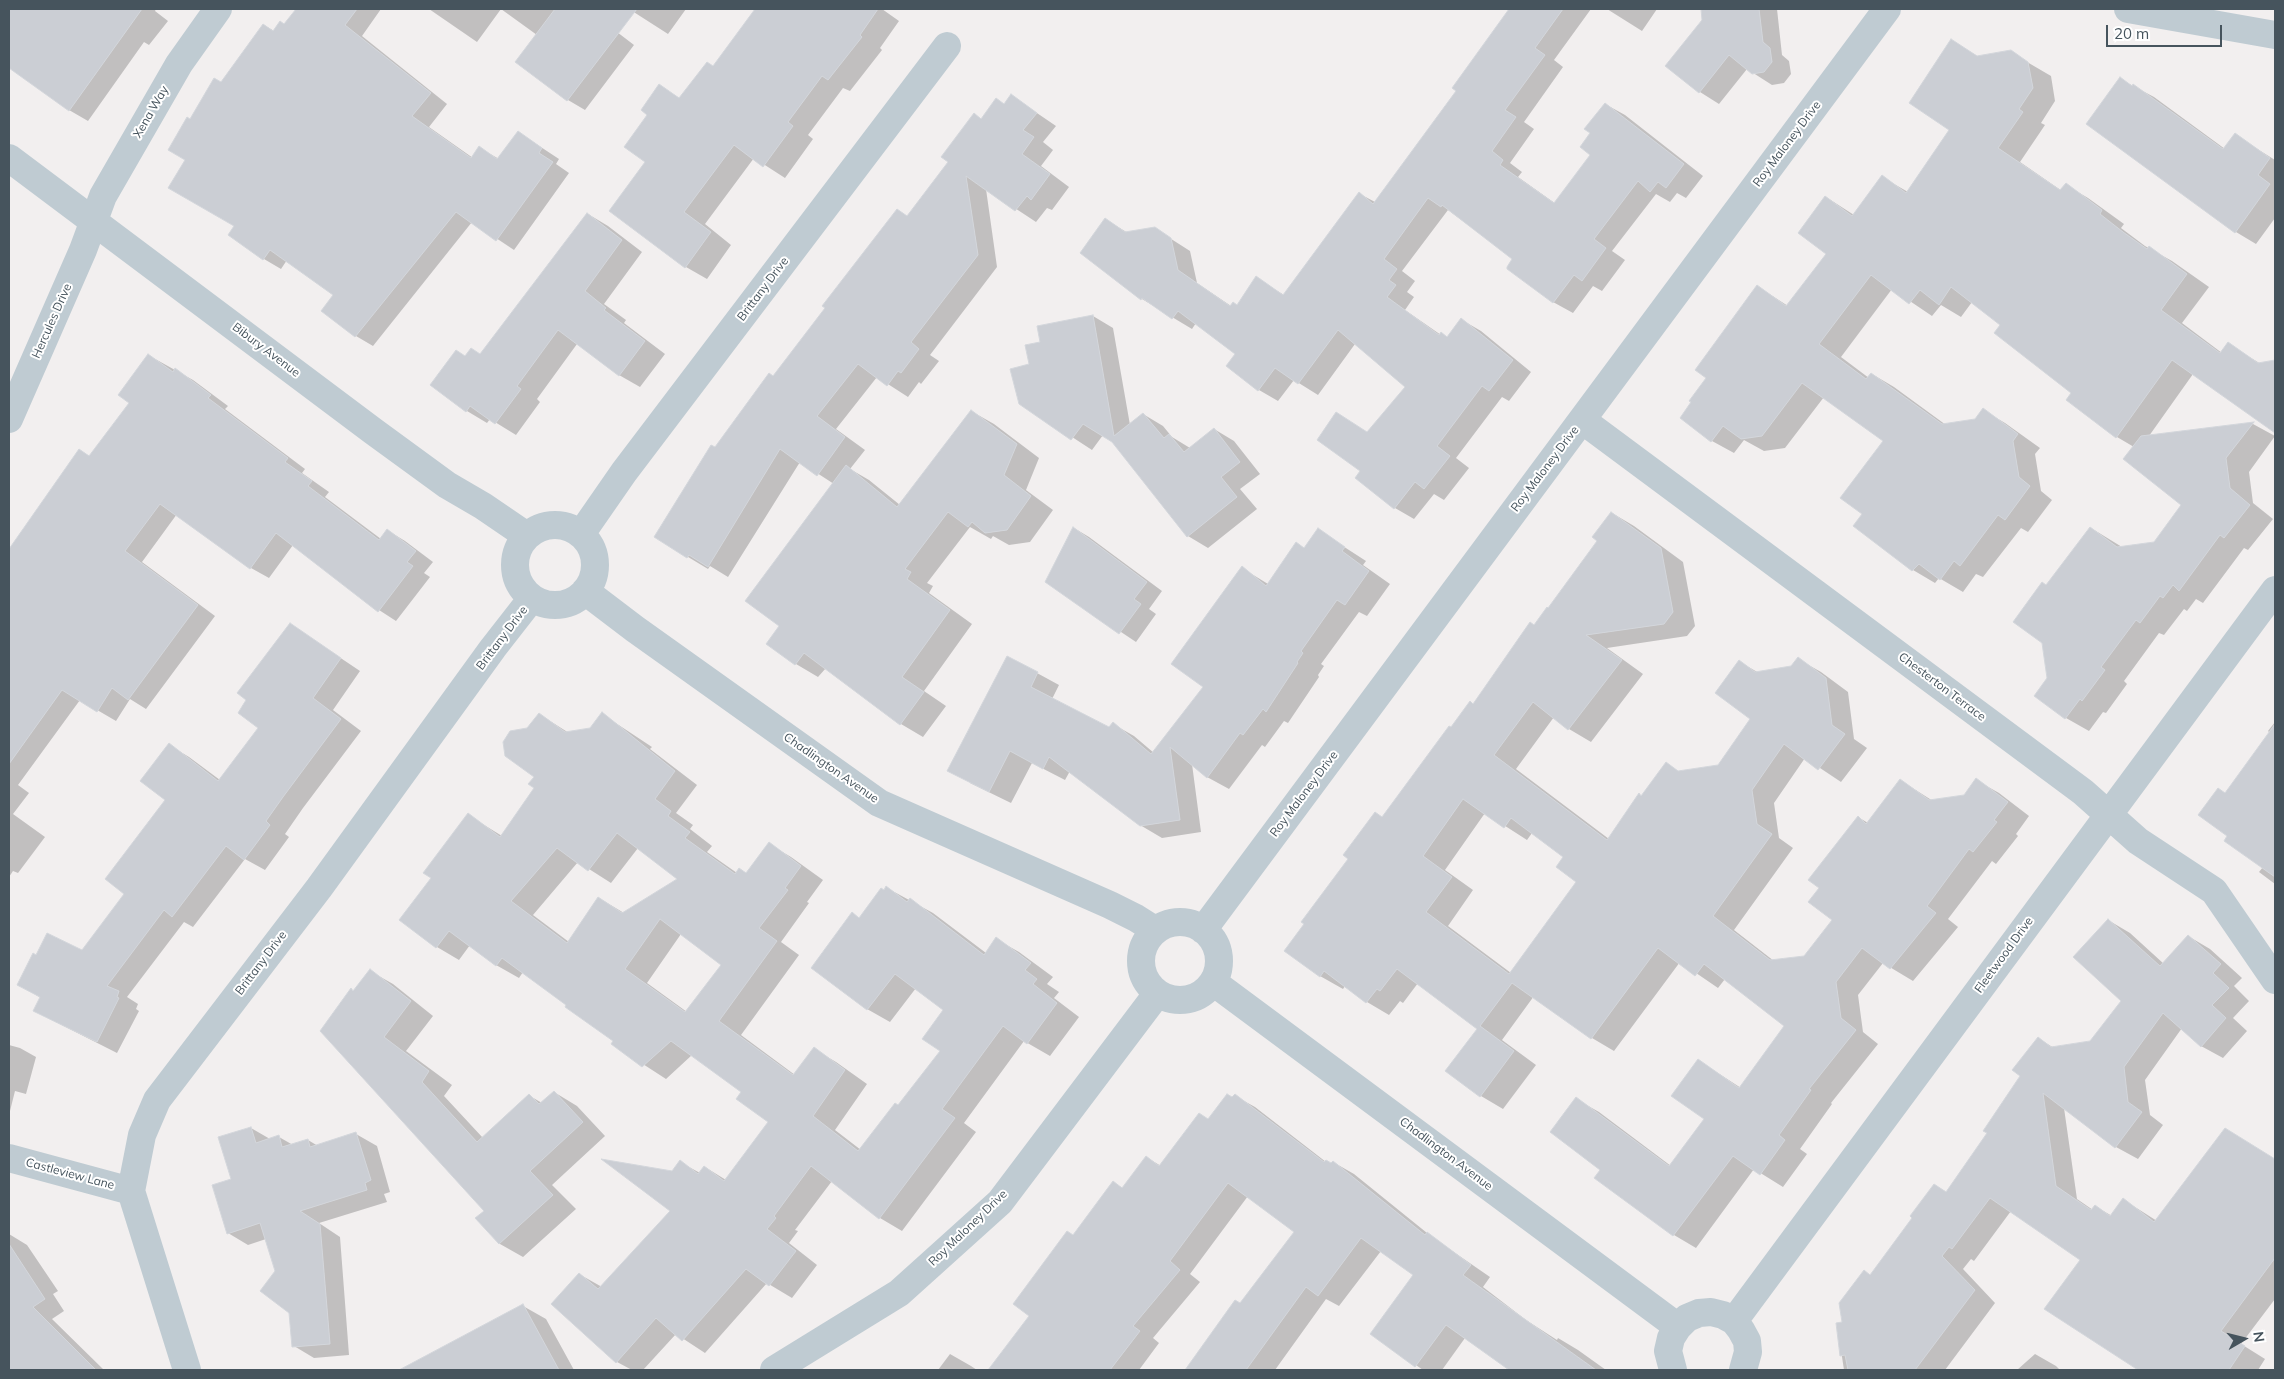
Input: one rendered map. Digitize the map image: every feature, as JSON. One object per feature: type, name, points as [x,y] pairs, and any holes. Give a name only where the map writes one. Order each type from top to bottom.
[{"type":"street","name":"Xena Way","points":[[95,222],[103,196],[179,64],[218,9]]},
{"type":"street","name":"Roy Maloney Drive","points":[[1203,930],[1887,9]]},
{"type":"street","points":[[2128,9],[2275,36]]},
{"type":"street","name":"Brittany Drive","points":[[581,534],[630,464],[947,46]]},
{"type":"street","name":"Bibury Avenue","points":[[9,158],[447,485],[527,536]]},
{"type":"street","name":"Hercules Drive","points":[[9,419],[95,222]]},
{"type":"street","name":"Chesterton Terrace","points":[[1582,420],[2087,796],[2138,841],[2214,891],[2275,980]]},
{"type":"street","points":[[560,524],[571,527],[581,534],[589,544],[594,555],[595,568],[592,580],[585,591],[566,604],[554,605],[532,598],[523,590],[514,568],[515,556],[527,536],[536,529],[547,525],[560,524]]},
{"type":"street","name":"Fleetwood Drive","points":[[1734,1321],[2275,590]]},
{"type":"street","name":"Chadlington Avenue","points":[[585,591],[635,630],[879,803],[1110,905],[1155,930]]},
{"type":"street","name":"Brittany Drive","points":[[187,1370],[132,1191],[142,1135],[157,1100],[319,888],[487,656],[532,598]]},
{"type":"street","points":[[1192,923],[1203,930],[1214,943],[1219,960],[1218,971],[1213,982],[1205,992],[1194,998],[1181,1001],[1168,999],[1156,994],[1142,974],[1140,962],[1142,950],[1147,939],[1155,930],[1166,924],[1192,923]]},
{"type":"street","name":"Chadlington Avenue","points":[[1213,982],[1678,1326]]},
{"type":"street","name":"Roy Maloney Drive","points":[[774,1370],[899,1292],[1000,1202],[1156,994]]},
{"type":"street","name":"Castleview Lane","points":[[9,1158],[132,1191]]},
{"type":"street","points":[[1673,1370],[1668,1351],[1671,1338],[1678,1326],[1687,1318],[1699,1313],[1711,1312],[1723,1315],[1734,1321],[1747,1341],[1748,1352],[1743,1370]]},
{"type":"building","points":[[9,9],[142,9],[69,111],[9,68]]},
{"type":"building","points":[[296,9],[357,9],[345,25],[431,93],[412,116],[471,158],[479,146],[497,159],[518,131],[542,148],[539,153],[553,162],[496,241],[456,212],[355,337],[321,311],[333,295],[270,250],[263,260],[228,235],[234,226],[168,188],[185,160],[168,150],[187,117],[190,119],[214,78],[221,82],[263,24],[273,31],[280,21],[284,24]]},
{"type":"building","points":[[555,9],[637,9],[567,101],[515,62]]},
{"type":"building","points":[[755,9],[878,9],[860,35],[862,37],[828,80],[822,76],[788,122],[793,126],[763,167],[734,145],[684,212],[711,232],[685,268],[609,211],[645,162],[624,147],[647,115],[641,110],[659,84],[679,98],[707,62],[713,66]]},
{"type":"building","points":[[1509,9],[1563,9],[1535,48],[1545,55],[1505,110],[1516,117],[1492,151],[1503,160],[1500,165],[1554,203],[1590,155],[1580,147],[1590,133],[1584,129],[1605,103],[1684,164],[1666,188],[1658,182],[1650,192],[1638,181],[1594,239],[1606,248],[1582,281],[1574,275],[1553,303],[1507,269],[1512,259],[1442,205],[1441,207],[1428,198],[1384,259],[1397,269],[1389,280],[1396,285],[1387,297],[1439,335],[1441,332],[1447,337],[1461,318],[1513,360],[1489,391],[1482,386],[1437,446],[1450,456],[1424,489],[1415,482],[1394,509],[1355,478],[1360,471],[1317,440],[1336,412],[1367,432],[1405,387],[1338,330],[1298,384],[1275,368],[1258,391],[1226,366],[1235,354],[1178,311],[1172,319],[1142,298],[1141,300],[1080,253],[1105,218],[1125,232],[1155,227],[1171,238],[1178,270],[1230,306],[1233,302],[1237,305],[1256,276],[1283,295],[1359,192],[1373,204],[1456,91],[1452,88]]},
{"type":"building","points":[[1701,9],[1759,9],[1763,42],[1770,48],[1772,62],[1764,72],[1752,74],[1729,55],[1699,93],[1665,66],[1702,20]]},
{"type":"building","points":[[1951,39],[1977,56],[2011,50],[2028,62],[2033,88],[2019,109],[2023,112],[1998,148],[2060,190],[2066,183],[2102,210],[2100,214],[2123,232],[2147,249],[2149,246],[2187,274],[2161,310],[2220,353],[2228,342],[2258,363],[2275,360],[2275,433],[2172,360],[2116,438],[2066,400],[2071,393],[1994,333],[2000,325],[1951,287],[1939,305],[1920,290],[1909,304],[1871,275],[1819,344],[1866,379],[1871,373],[1942,424],[1975,419],[1983,408],[2018,434],[2013,441],[2019,477],[2030,486],[2005,520],[1998,515],[1960,566],[1954,561],[1940,580],[1919,564],[1912,571],[1853,526],[1862,514],[1840,498],[1883,441],[1802,383],[1762,436],[1741,439],[1723,426],[1711,442],[1680,418],[1691,402],[1689,401],[1706,378],[1695,370],[1757,285],[1786,306],[1826,254],[1798,233],[1825,196],[1852,216],[1882,175],[1906,193],[1949,130],[1909,103]]},
{"type":"building","points":[[2120,77],[2132,86],[2133,84],[2223,149],[2235,133],[2270,158],[2258,175],[2270,184],[2235,233],[2086,124]]},
{"type":"building","points":[[1011,94],[1037,113],[1023,130],[1034,137],[1022,154],[1050,174],[1031,200],[1027,196],[1015,211],[966,176],[978,255],[911,342],[919,349],[901,373],[898,371],[887,386],[858,364],[817,416],[845,437],[817,476],[780,449],[708,567],[689,555],[687,558],[654,537],[711,445],[715,447],[769,373],[773,376],[825,308],[822,306],[897,209],[907,216],[948,162],[941,157],[974,113],[981,119],[996,98],[1004,104]]},
{"type":"building","points":[[587,213],[622,240],[585,291],[606,308],[604,310],[645,341],[619,376],[558,330],[517,386],[521,389],[495,424],[470,406],[466,412],[430,385],[456,350],[465,356],[471,348],[480,354]]},
{"type":"building","points":[[1093,315],[1114,436],[1143,413],[1164,438],[1169,434],[1184,452],[1214,428],[1240,462],[1221,477],[1237,497],[1187,537],[1112,442],[1083,424],[1071,440],[1019,404],[1010,369],[1029,364],[1025,345],[1040,342],[1037,326]]},
{"type":"building","points":[[148,354],[173,372],[175,368],[211,395],[208,398],[288,458],[285,462],[312,481],[308,486],[379,540],[387,529],[416,551],[407,562],[413,566],[378,612],[276,533],[250,569],[160,504],[125,551],[198,605],[128,700],[112,688],[97,712],[62,690],[9,764],[9,549],[79,449],[89,456],[129,403],[118,395]]},
{"type":"building","points":[[971,410],[1017,444],[1004,475],[1031,496],[1007,530],[985,533],[972,522],[968,527],[948,512],[905,569],[911,572],[907,579],[950,610],[902,677],[924,692],[900,725],[804,653],[795,665],[766,644],[779,626],[745,601],[846,465],[897,507]]},
{"type":"building","points":[[2254,422],[2226,458],[2230,488],[2250,505],[2224,538],[2220,535],[2179,591],[2173,585],[2163,598],[2160,596],[2140,623],[2136,620],[2101,667],[2105,670],[2082,701],[2080,699],[2065,719],[2034,696],[2047,678],[2042,643],[2013,622],[2042,582],[2046,585],[2090,527],[2117,547],[2154,542],[2181,505],[2123,459],[2141,436]]},
{"type":"building","points":[[1611,512],[1661,548],[1673,612],[1664,624],[1586,635],[1622,660],[1568,730],[1533,702],[1494,755],[1607,840],[1639,793],[1641,796],[1666,762],[1678,771],[1718,765],[1750,719],[1715,693],[1739,660],[1755,672],[1791,666],[1798,657],[1826,678],[1832,725],[1845,734],[1818,770],[1784,744],[1752,790],[1757,824],[1772,834],[1713,916],[1770,960],[1804,956],[1832,920],[1808,902],[1819,888],[1808,880],[1858,816],[1866,824],[1900,779],[1929,800],[1964,795],[1976,778],[2008,802],[1994,820],[1997,822],[1973,852],[1969,849],[1927,906],[1936,913],[1890,969],[1862,948],[1836,982],[1841,1018],[1856,1030],[1809,1089],[1811,1090],[1779,1135],[1785,1140],[1760,1175],[1733,1156],[1673,1236],[1594,1178],[1600,1170],[1550,1132],[1576,1097],[1669,1166],[1704,1119],[1671,1096],[1698,1059],[1739,1088],[1784,1026],[1704,964],[1695,976],[1658,948],[1591,1039],[1512,983],[1480,1026],[1514,1051],[1480,1097],[1445,1071],[1477,1029],[1397,969],[1380,991],[1377,989],[1366,1003],[1324,971],[1320,977],[1284,951],[1304,924],[1301,922],[1348,859],[1343,855],[1375,812],[1382,817],[1449,726],[1451,727],[1470,701],[1473,704],[1530,622],[1534,625],[1597,541],[1592,537]],"holes":[[[1463,799],[1504,828],[1511,818],[1563,857],[1556,867],[1576,882],[1509,974],[1426,912],[1452,877],[1423,856]]]},
{"type":"building","points":[[1073,527],[1147,582],[1134,599],[1141,604],[1119,634],[1045,582]]},
{"type":"building","points":[[1318,528],[1345,547],[1342,551],[1369,571],[1345,605],[1337,600],[1301,651],[1303,653],[1298,663],[1266,712],[1263,709],[1243,735],[1240,733],[1207,778],[1170,747],[1180,820],[1140,826],[1049,757],[1043,769],[1010,751],[989,792],[947,771],[1007,656],[1038,672],[1031,687],[1109,727],[1113,722],[1151,754],[1203,687],[1171,664],[1242,566],[1266,586],[1296,542],[1304,548]]},
{"type":"building","points":[[290,623],[341,658],[313,698],[341,719],[266,821],[270,825],[244,860],[226,846],[172,917],[164,910],[107,986],[119,991],[117,997],[119,998],[97,1042],[33,1011],[40,997],[17,985],[33,953],[36,955],[47,933],[82,950],[124,894],[105,879],[165,800],[140,781],[169,743],[218,781],[258,728],[238,713],[246,700],[237,693]]},
{"type":"building","points":[[602,712],[675,771],[655,799],[671,811],[668,816],[690,832],[685,838],[735,874],[739,868],[746,873],[769,842],[801,866],[785,888],[788,890],[759,928],[777,941],[719,1021],[793,1075],[814,1047],[845,1070],[813,1116],[858,1151],[895,1103],[898,1105],[940,1051],[922,1039],[943,1010],[895,974],[867,1010],[811,968],[852,912],[859,918],[881,888],[884,890],[886,886],[907,902],[910,898],[984,955],[996,937],[1031,963],[1025,970],[1037,979],[1033,984],[1057,1003],[1027,1044],[1003,1026],[942,1109],[955,1118],[879,1219],[811,1166],[774,1216],[776,1218],[767,1229],[796,1251],[769,1286],[746,1269],[682,1341],[656,1318],[616,1363],[551,1304],[579,1273],[598,1289],[670,1211],[601,1159],[672,1171],[680,1160],[698,1174],[704,1166],[724,1181],[768,1122],[736,1099],[741,1092],[671,1041],[642,1067],[611,1044],[613,1041],[565,1007],[566,1005],[502,958],[496,966],[449,931],[436,948],[399,920],[431,878],[423,873],[468,813],[500,837],[534,788],[528,784],[534,777],[505,756],[503,742],[510,731],[527,728],[539,713],[565,732],[590,728]],"holes":[[[617,833],[677,879],[622,913],[598,897],[567,943],[511,901],[557,848],[588,871]],[[660,919],[721,965],[685,1012],[625,969]]]},
{"type":"building","points":[[2275,724],[2275,877],[2224,841],[2227,836],[2198,815],[2218,788],[2225,793]]},
{"type":"building","points":[[2108,919],[2160,966],[2188,935],[2221,964],[2213,973],[2229,988],[2212,1005],[2226,1018],[2201,1047],[2163,1013],[2124,1067],[2128,1102],[2142,1112],[2115,1148],[2043,1093],[2056,1186],[2091,1210],[2095,1205],[2110,1216],[2123,1198],[2154,1222],[2225,1128],[2275,1159],[2275,1258],[2221,1331],[2245,1346],[2229,1370],[2138,1370],[2044,1309],[2080,1260],[1990,1198],[1952,1249],[1949,1247],[1942,1256],[1975,1290],[1915,1370],[1848,1370],[1845,1355],[1840,1356],[1836,1323],[1842,1322],[1839,1303],[1864,1270],[1870,1275],[1912,1218],[1910,1216],[1934,1184],[1946,1192],[1987,1133],[1983,1131],[2020,1076],[2012,1070],[2038,1037],[2051,1047],[2090,1041],[2121,1001],[2073,957]]},
{"type":"building","points":[[370,969],[411,1001],[384,1037],[429,1071],[422,1082],[477,1142],[529,1094],[539,1104],[554,1091],[583,1122],[530,1171],[553,1195],[499,1244],[475,1218],[484,1211],[320,1031],[351,988],[353,991]]},
{"type":"building","points":[[1227,1094],[1232,1097],[1235,1094],[1324,1162],[1326,1160],[1331,1163],[1333,1161],[1425,1235],[1427,1232],[1471,1265],[1463,1275],[1596,1370],[1509,1370],[1446,1325],[1415,1367],[1370,1334],[1413,1275],[1361,1238],[1318,1296],[1306,1287],[1246,1370],[1185,1370],[1235,1300],[1240,1303],[1294,1232],[1228,1183],[1170,1261],[1180,1270],[1133,1326],[1140,1331],[1110,1370],[988,1370],[1029,1316],[1013,1304],[1067,1231],[1073,1235],[1113,1181],[1122,1188],[1146,1156],[1159,1166],[1199,1113],[1208,1119]]},
{"type":"building","points":[[251,1127],[256,1143],[279,1135],[282,1147],[308,1139],[310,1147],[356,1132],[371,1180],[365,1183],[367,1190],[300,1211],[320,1224],[330,1344],[292,1347],[289,1313],[260,1291],[275,1271],[260,1223],[227,1234],[212,1185],[231,1179],[218,1137]]},
{"type":"building","points":[[9,1244],[45,1299],[33,1307],[96,1370],[9,1370]]},
{"type":"building","points":[[523,1304],[559,1370],[399,1370]]}]
